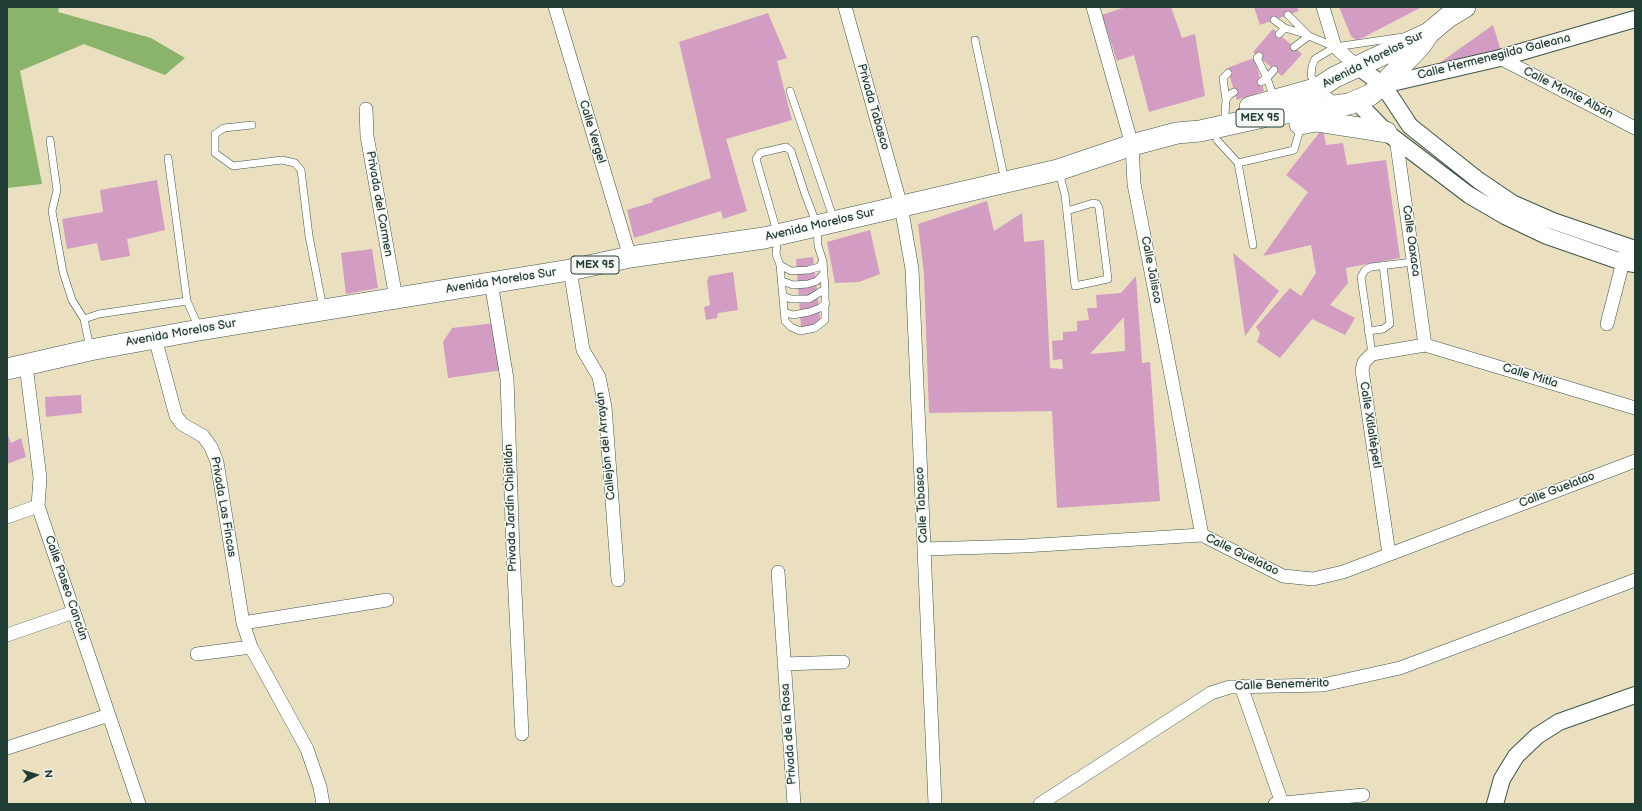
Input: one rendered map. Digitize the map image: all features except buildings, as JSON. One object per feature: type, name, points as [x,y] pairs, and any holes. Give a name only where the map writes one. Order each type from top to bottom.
[{"type":"main road","name":"MEX 95","points":[[1429,33],[1448,17],[1465,7]]},
{"type":"main road","name":"Avenida Morelos Sur","points":[[1177,133],[1195,121],[1225,107],[1275,101],[1318,88],[1358,66],[1429,33]]},
{"type":"main road","name":"Avenida Morelos Sur","points":[[16,367],[90,350],[323,308],[396,298],[570,270],[630,258],[778,235],[1005,181],[1058,170],[1132,145],[1177,133],[1200,131],[1272,115],[1350,104],[1383,85],[1420,46],[1429,33]]},
{"type":"main road","points":[[1177,133],[1217,140],[1302,123],[1316,122],[1391,135]]},
{"type":"street","name":"Calle Vergel","points":[[555,7],[630,258]]},
{"type":"street","name":"Privada Tabasco","points":[[845,7],[901,206]]},
{"type":"street","name":"Calle Jalisco","points":[[1093,7],[1132,145],[1134,184],[1202,535]]},
{"type":"street","points":[[1323,7],[1335,47],[1383,85],[1410,126],[1489,188],[1512,203],[1630,256]]},
{"type":"street","name":"Calle Hermenegildo Galeana","points":[[1383,85],[1500,58],[1635,19]]},
{"type":"street","name":"Calle Monte Albán","points":[[1500,58],[1635,128]]},
{"type":"street","points":[[1350,104],[1469,195],[1505,216],[1547,236],[1630,256]]},
{"type":"street","name":"Privada del Carmen","points":[[366,109],[367,136],[396,298]]},
{"type":"street","name":"Calle Oaxaca","points":[[1391,135],[1413,262],[1425,345]]},
{"type":"street","name":"Calle Tabasco","points":[[901,206],[912,269],[935,804]]},
{"type":"street","points":[[1607,324],[1630,256]]},
{"type":"street","name":"Callejón del Arrayán","points":[[570,270],[583,350],[599,378],[605,407],[618,580]]},
{"type":"street","name":"Privada Jardín Chipitlán","points":[[491,282],[507,379],[513,552],[522,734]]},
{"type":"street","name":"Privada Las Fincas","points":[[155,338],[176,416],[182,424],[203,436],[211,447],[217,462],[243,623],[251,647],[307,749],[320,787],[323,804]]},
{"type":"street","points":[[1372,354],[1425,345]]},
{"type":"street","name":"Calle Mitla","points":[[1425,345],[1635,408]]},
{"type":"street","name":"Calle Xitlaltépetl","points":[[1372,354],[1364,362],[1362,370],[1389,554]]},
{"type":"street","name":"Calle Paseo Cancún","points":[[16,367],[40,478],[38,506],[139,804]]},
{"type":"street","name":"Calle Guelatao","points":[[924,550],[1023,546],[1202,535],[1284,576],[1313,579],[1343,572],[1635,461]]},
{"type":"street","points":[[7,517],[38,506]]},
{"type":"street","name":"Privada de la Rosa","points":[[778,572],[794,804]]},
{"type":"street","name":"Calle Benemérito","points":[[1040,804],[1211,693],[1230,687],[1241,686],[1323,686],[1400,668],[1635,580]]},
{"type":"street","points":[[243,623],[387,600]]},
{"type":"street","points":[[7,635],[74,612]]},
{"type":"street","points":[[197,654],[251,647]]},
{"type":"street","points":[[784,664],[843,662]]},
{"type":"street","points":[[1241,686],[1282,804]]},
{"type":"street","points":[[1496,804],[1502,780],[1516,756],[1537,736],[1558,722],[1635,695]]},
{"type":"street","points":[[7,748],[109,715]]},
{"type":"street","points":[[1274,804],[1363,795]]},
{"type":"lane","points":[[1288,15],[1309,36]]},
{"type":"lane","points":[[1274,20],[1285,28],[1335,47]]},
{"type":"lane","points":[[1279,34],[1285,28]]},
{"type":"lane","name":"Avenida Morelos Sur","points":[[1350,104],[1318,88],[1311,76],[1312,66],[1316,59],[1335,47],[1429,33]]},
{"type":"lane","points":[[1294,47],[1309,36]]},
{"type":"lane","points":[[975,40],[1001,155],[1005,181]]},
{"type":"lane","points":[[1257,58],[1264,80],[1275,101]]},
{"type":"lane","points":[[1264,80],[1274,70]]},
{"type":"lane","points":[[1225,107],[1223,78],[1228,73]]},
{"type":"lane","points":[[790,91],[826,224],[818,246],[823,261],[826,289],[824,320],[815,328],[800,331],[791,327],[785,321],[780,265],[776,254],[778,235],[756,159],[760,153],[786,147],[791,151],[805,194],[826,224]]},
{"type":"lane","points":[[1225,107],[1229,94],[1234,92]]},
{"type":"lane","points":[[1238,163],[1294,150],[1302,123]]},
{"type":"lane","points":[[252,125],[224,128],[215,134],[215,153],[233,166],[282,160],[295,163],[301,170],[309,236],[323,308]]},
{"type":"lane","points":[[50,140],[57,190],[52,211],[63,272],[72,300],[84,319],[90,350]]},
{"type":"lane","points":[[1217,140],[1238,163],[1253,245]]},
{"type":"lane","points":[[168,158],[187,301],[200,330]]},
{"type":"lane","points":[[1058,170],[1067,211],[1074,286],[1108,279],[1099,208],[1097,204],[1093,203],[1067,211]]},
{"type":"lane","points":[[780,265],[791,271],[808,270],[818,267],[823,261]]},
{"type":"lane","points":[[1372,354],[1361,277],[1365,270],[1372,267],[1413,262]]},
{"type":"lane","points":[[1368,331],[1383,329],[1390,324],[1383,265]]},
{"type":"lane","points":[[782,281],[792,285],[808,284],[817,281],[824,273]]},
{"type":"lane","points":[[783,296],[791,299],[809,299],[826,289]]},
{"type":"lane","points":[[84,319],[99,314],[187,301]]},
{"type":"lane","points":[[784,312],[792,314],[809,312],[820,308],[826,303]]},
{"type":"green space","points":[[7,7],[59,7],[58,12],[151,38],[185,58],[165,75],[84,44],[20,71],[42,184],[7,188]]}]
